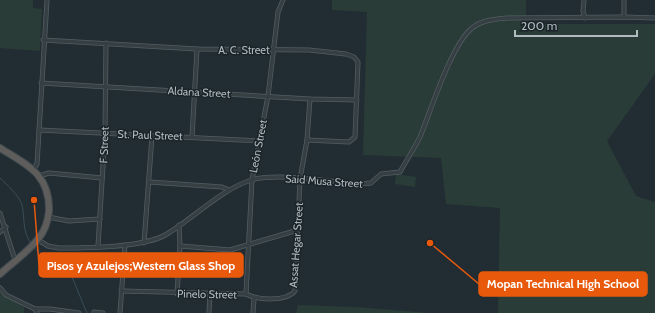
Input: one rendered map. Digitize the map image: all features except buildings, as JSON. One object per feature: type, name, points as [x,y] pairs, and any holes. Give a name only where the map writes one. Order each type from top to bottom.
[{"type":"highway","points":[[0,148],[33,170],[39,176],[48,193],[48,217],[46,227],[38,240],[0,274]]},
{"type":"street","points":[[33,170],[37,164],[47,0]]},
{"type":"street","name":"León Street","points":[[246,294],[250,243],[252,180],[268,96],[278,12],[283,0]]},
{"type":"street","points":[[584,0],[583,11],[585,18]]},
{"type":"street","points":[[624,0],[624,17]]},
{"type":"street","name":"Said Musa Street","points":[[38,240],[48,246],[59,248],[144,243],[165,235],[229,190],[252,180],[274,177],[360,184],[371,183],[381,174],[400,172],[419,139],[455,52],[464,36],[478,24],[494,19],[508,18],[655,18]]},
{"type":"street","name":"A. C. Street","points":[[44,40],[197,50],[316,51],[346,54],[354,57],[358,62],[355,137],[349,142],[307,140]]},
{"type":"street","name":"F Street","points":[[98,246],[105,134],[106,43]]},
{"type":"street","points":[[192,137],[196,92],[197,50]]},
{"type":"street","name":"Aldana Street","points":[[41,83],[310,99],[356,100]]},
{"type":"street","name":"Assat Hegar Street","points":[[254,299],[284,298],[292,295],[295,291],[300,179],[307,140],[310,99]]},
{"type":"street","name":"St. Paul Street","points":[[39,130],[260,141]]},
{"type":"street","points":[[144,243],[152,136]]},
{"type":"street","points":[[39,176],[49,173],[102,178]]},
{"type":"street","points":[[149,182],[222,186],[229,190]]},
{"type":"street","points":[[0,213],[15,260]]},
{"type":"street","points":[[48,217],[69,220],[100,219]]},
{"type":"street","points":[[177,294],[180,246],[179,225]]},
{"type":"street","points":[[0,232],[6,228]]},
{"type":"street","points":[[180,246],[230,250],[298,230]]},
{"type":"street","points":[[120,313],[125,245]]},
{"type":"street","points":[[0,288],[6,295],[35,309],[79,313]]},
{"type":"street","name":"Pinelo Street","points":[[121,291],[177,294],[246,294],[254,299]]},
{"type":"street","points":[[209,313],[210,294]]},
{"type":"street","points":[[253,313],[254,299]]},
{"type":"street","points":[[35,309],[37,313]]},
{"type":"street","points":[[94,312],[103,313]]},
{"type":"green space","points":[[0,0],[33,0],[33,8],[42,9],[40,51],[0,48]]},
{"type":"green space","points":[[332,0],[526,0],[526,24],[655,24],[655,74],[607,141],[636,196],[655,202],[655,313],[498,313],[500,208],[446,204],[441,158],[363,155],[367,12],[332,10]]},
{"type":"green space","points":[[396,174],[416,177],[415,187],[395,184]]},
{"type":"green space","points":[[0,293],[24,307],[24,313],[0,313]]},
{"type":"green space","points":[[298,305],[356,307],[430,313],[296,313]]},
{"type":"waterway","points":[[0,178],[18,197],[22,205],[24,224],[27,237],[30,242]]},
{"type":"waterway","points":[[34,248],[46,257],[67,265],[87,313]]},
{"type":"place","name":"Pisos y Azulejos;Western Glass Shop","points":[[34,200]]},
{"type":"place","name":"Mopan Technical High School","points":[[430,243]]}]
